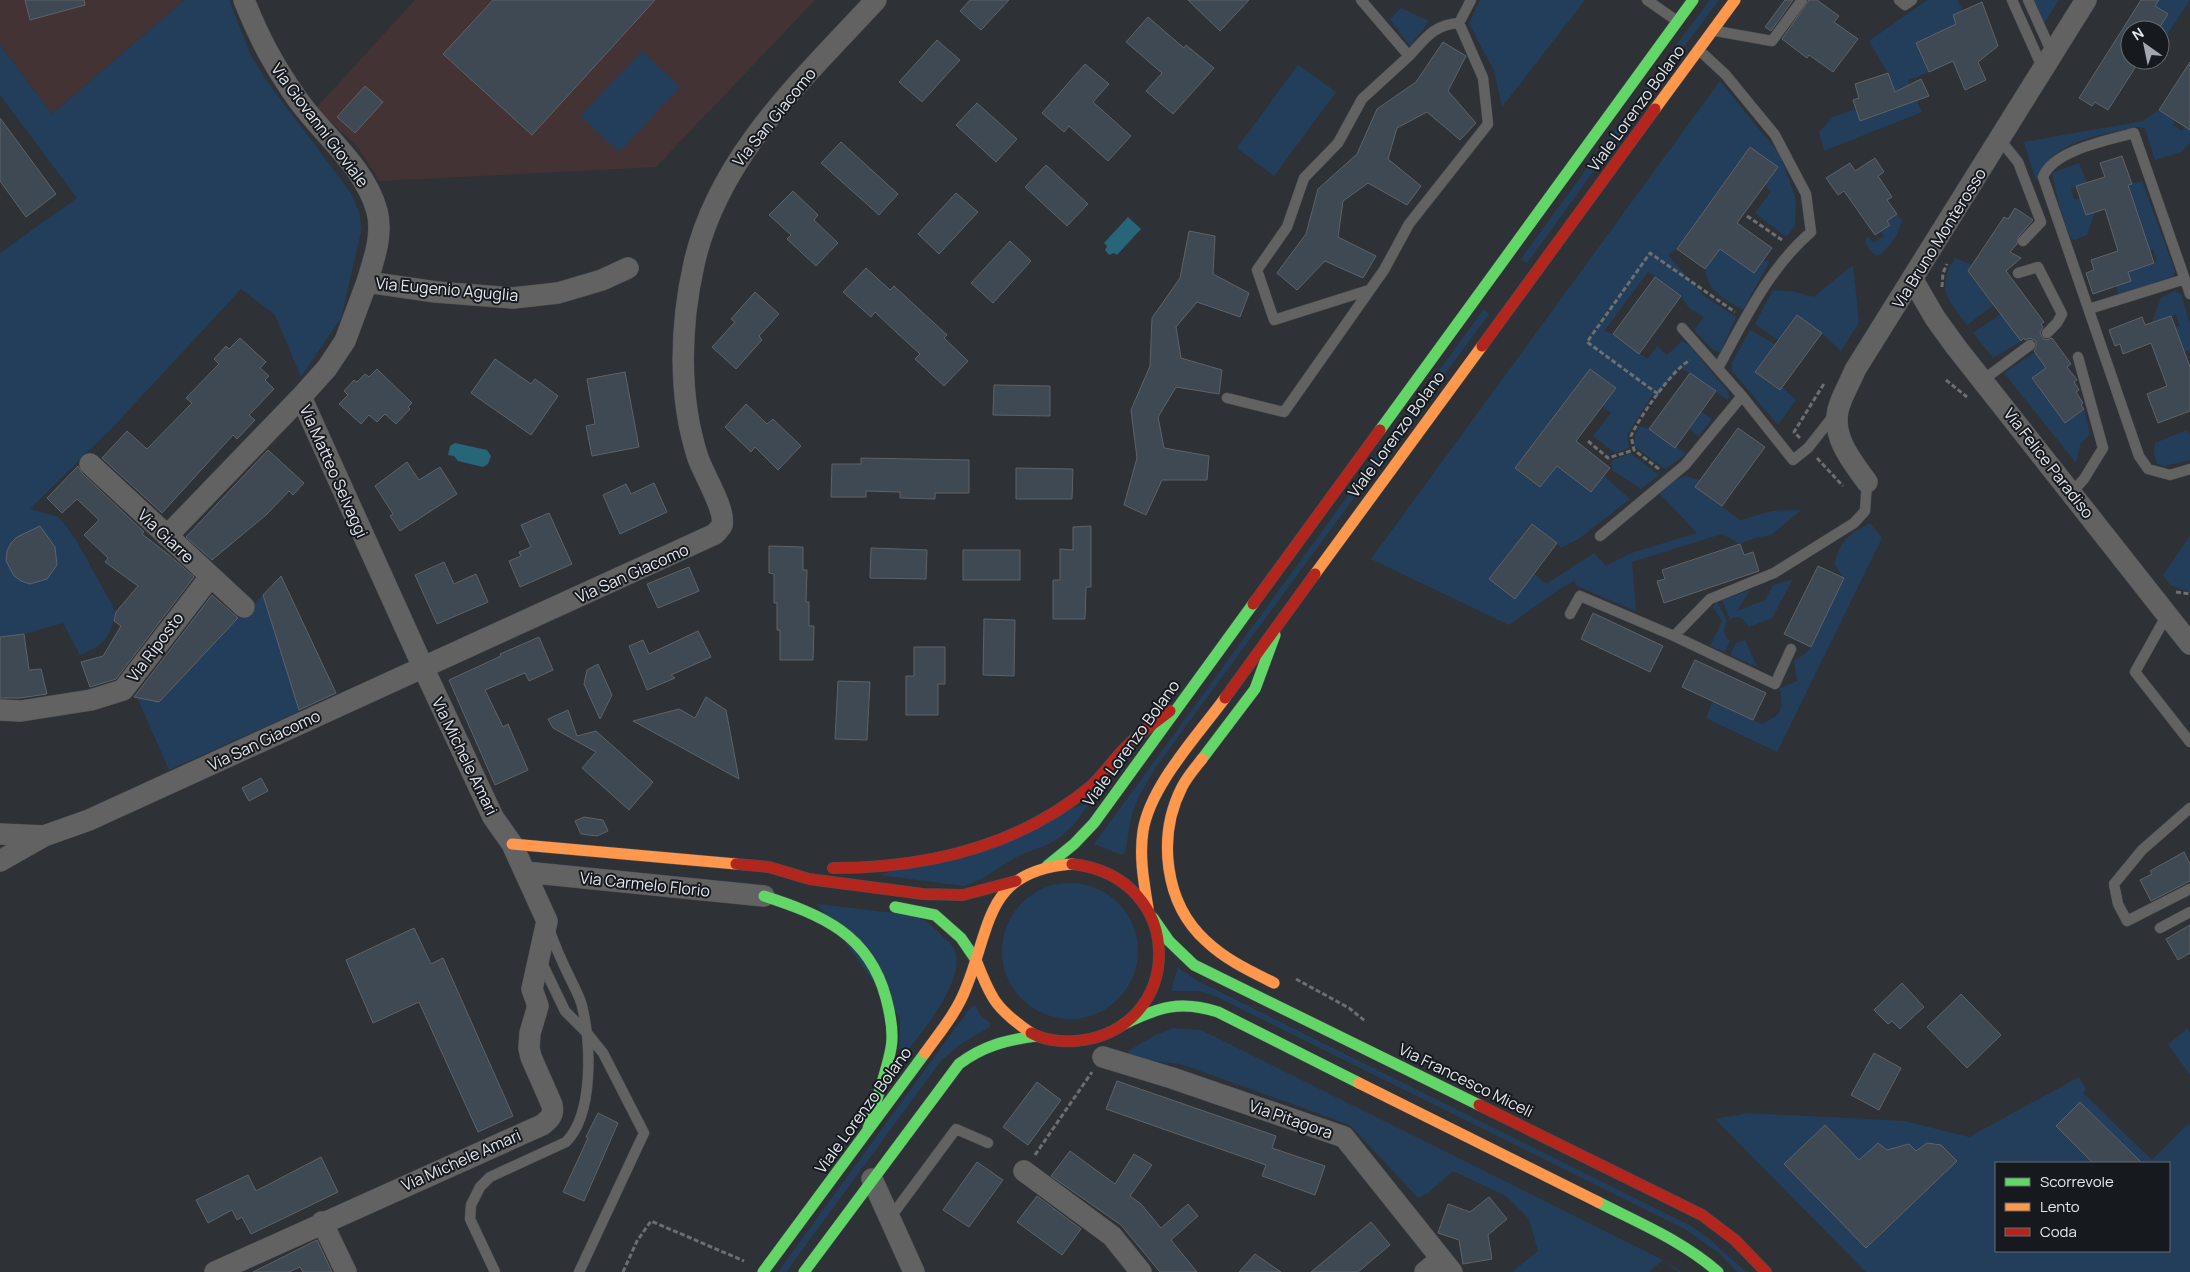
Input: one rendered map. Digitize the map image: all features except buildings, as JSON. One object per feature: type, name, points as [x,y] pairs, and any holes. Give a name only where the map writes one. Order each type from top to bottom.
[{"type":"main road","name":"Viale Lorenzo Bolano","points":[[1047,866],[1074,844],[1094,823],[1179,703],[1693,0]]},
{"type":"main road","name":"Viale Lorenzo Bolano","points":[[1124,1024],[1141,1008],[1157,976],[1159,964],[1159,941],[1150,913],[1140,848],[1142,827],[1149,803],[1735,0]]},
{"type":"main road","points":[[1280,621],[1256,688],[1183,786],[1174,806],[1168,828],[1167,845],[1172,889],[1191,923],[1207,942],[1223,955],[1286,989]]},
{"type":"main road","points":[[512,844],[769,867],[879,868],[942,858],[995,842],[1051,815],[1088,788],[1108,770],[1126,747],[1179,703]]},
{"type":"main road","name":"Via Francesco Miceli","points":[[1047,866],[1076,863],[1105,870],[1134,889],[1169,941],[1194,965],[1389,1059],[1702,1215],[1736,1240],[1766,1272]]},
{"type":"main road","points":[[769,867],[809,879],[923,894],[963,895],[1002,886],[1047,866]]},
{"type":"main road","name":"Viale Lorenzo Bolano","points":[[764,1271],[906,1080],[958,1004],[976,960],[984,928],[993,907],[1016,881]]},
{"type":"main road","points":[[764,896],[796,895]]},
{"type":"main road","points":[[764,896],[806,909],[827,919],[847,932],[862,946],[880,977],[888,1003],[892,1036],[891,1047],[867,1131]]},
{"type":"main road","points":[[879,905],[935,914],[961,938],[976,960],[987,988],[999,1008],[1016,1024],[1036,1036],[1058,1042],[1081,1042],[1104,1036],[1154,1009],[1172,1005],[1189,1004],[1218,1012],[1677,1242],[1701,1257],[1718,1272]]},
{"type":"main road","points":[[804,1272],[948,1076],[959,1064],[973,1052],[1000,1040],[1036,1036]]},
{"type":"main road","points":[[1363,1036],[1389,1059]]},
{"type":"street","name":"Via Giovanni Gioviale","points":[[244,0],[260,41],[273,63],[298,100],[356,170],[368,188],[377,212],[379,231],[367,282]]},
{"type":"street","name":"Via San Giacomo","points":[[0,861],[44,836],[89,820],[422,667],[706,540],[715,534],[722,525],[722,514],[699,459],[688,422],[684,353],[694,262],[716,201],[734,166],[788,96],[876,0]]},
{"type":"street","name":"Via Bruno Monterosso","points":[[1866,482],[1844,449],[1838,429],[1838,411],[1855,370],[2086,0]]},
{"type":"street","name":"Via Eugenio Aguglia","points":[[301,397],[327,368],[345,342],[367,282],[436,292],[513,298],[558,293],[602,280],[628,268]]},
{"type":"street","name":"Via Felice Paradiso","points":[[1912,280],[1935,318],[2168,613],[2190,644]]},
{"type":"street","name":"Via Matteo Selvaggi","points":[[167,536],[301,397],[422,667]]},
{"type":"street","name":"Via Giarre","points":[[90,464],[244,607]]},
{"type":"street","name":"Via Riposto","points":[[0,710],[21,711],[91,700],[123,690],[210,577]]},
{"type":"street","name":"Via Michele Amari","points":[[422,667],[494,817],[512,844],[546,920]]},
{"type":"street","points":[[0,834],[44,836]]},
{"type":"street","name":"Via Carmelo Florio","points":[[525,872],[764,896]]},
{"type":"street","points":[[538,956],[546,920]]},
{"type":"street","name":"Via Michele Amari","points":[[215,1272],[322,1222],[542,1125],[549,1119],[553,1112],[552,1105],[531,1057],[529,1048],[530,1033],[538,1006],[538,1001],[532,989],[538,956]]},
{"type":"street","name":"Via Pitagora","points":[[1103,1057],[1172,1078],[1344,1137],[1439,1268]]},
{"type":"street","points":[[1024,1171],[1112,1236],[1141,1272]]},
{"type":"street","points":[[872,1179],[914,1272]]},
{"type":"street","points":[[322,1222],[346,1272]]},
{"type":"lane","points":[[1361,0],[1409,56]]},
{"type":"lane","points":[[1459,22],[1471,0]]},
{"type":"lane","points":[[1647,0],[1678,21]]},
{"type":"lane","points":[[1712,31],[1772,41],[1802,0]]},
{"type":"lane","points":[[1899,0],[1904,5],[1912,0]]},
{"type":"lane","points":[[2012,0],[2048,62]]},
{"type":"lane","points":[[2028,0],[2048,62]]},
{"type":"lane","points":[[1369,290],[1274,320],[1258,270],[1287,227],[1304,178],[1338,143],[1362,99],[1409,56],[1433,30],[1445,24],[1459,22]]},
{"type":"lane","points":[[1227,398],[1284,412],[1384,270],[1409,224],[1488,124],[1484,78],[1459,22]]},
{"type":"lane","points":[[1698,50],[1725,74],[1775,135],[1806,194],[1811,232],[1793,247],[1780,263],[1745,319],[1718,368]]},
{"type":"lane","points":[[2190,294],[2134,133],[2075,150],[2046,169],[2043,177],[2139,456],[2148,469],[2170,475],[2190,469]]},
{"type":"lane","points":[[2000,140],[2018,162],[2041,222],[2023,241]]},
{"type":"lane","points":[[2018,273],[2038,267],[2062,314],[2057,323],[2047,333]]},
{"type":"lane","points":[[2089,309],[2185,279]]},
{"type":"lane","points":[[1682,328],[1742,396],[1793,460],[1808,448],[1838,411]]},
{"type":"lane","points":[[1983,380],[2030,345]]},
{"type":"lane","points":[[2072,492],[2104,448],[2078,357]]},
{"type":"lane","points":[[1600,536],[1685,464],[1742,396]]},
{"type":"lane","points":[[1674,636],[1710,599],[1774,572],[1854,523],[1865,511],[1866,482]]},
{"type":"lane","points":[[1570,614],[1580,596],[1674,636],[1775,684],[1791,649]]},
{"type":"lane","points":[[2168,613],[2135,672],[2190,742]]},
{"type":"lane","points":[[2190,808],[2142,850],[2114,884],[2118,904],[2127,921],[2190,889]]},
{"type":"lane","points":[[2160,928],[2190,912]]},
{"type":"lane","points":[[495,1272],[470,1219],[471,1205],[480,1188],[490,1177],[566,1142],[574,1133],[585,1109],[587,1065],[586,1032],[582,1005],[557,950],[546,920]]},
{"type":"lane","points":[[538,956],[565,1011],[603,1053],[644,1133],[579,1272]]},
{"type":"lane","points":[[890,1218],[956,1129],[988,1143]]},
{"type":"path","points":[[1747,216],[1793,247]]},
{"type":"path","points":[[1658,394],[1587,342],[1650,253],[1745,319]]},
{"type":"path","points":[[1669,477],[1634,450],[1631,436],[1658,394],[1683,364],[1703,352]]},
{"type":"path","points":[[1946,380],[1968,397]]},
{"type":"path","points":[[1588,441],[1608,458],[1634,450]]},
{"type":"path","points":[[1289,976],[1349,1008],[1367,1023]]},
{"type":"path","points":[[1024,1171],[1103,1057]]},
{"type":"path","points":[[623,1272],[636,1241],[651,1221],[764,1271]]},
{"type":"shaded area","points":[[0,0],[184,0],[52,114],[0,45]]},
{"type":"shaded area","points":[[184,0],[229,0],[250,53],[265,79],[351,193],[360,214],[361,232],[341,318],[301,377],[275,315],[241,289],[114,426],[30,509],[58,517],[66,526],[76,540],[116,612],[111,629],[105,640],[80,655],[63,623],[24,634],[0,637],[0,253],[77,198],[0,95],[0,45],[52,114]]},
{"type":"shaded area","points":[[415,0],[815,0],[656,167],[380,181],[357,146],[316,108]]},
{"type":"shaded area","points":[[1480,0],[1585,0],[1502,107],[1494,71],[1469,23]]},
{"type":"shaded area","points":[[1710,0],[1719,0],[1677,56],[1671,52]]},
{"type":"shaded area","points":[[1927,0],[1957,0],[1963,10],[1953,15],[1956,24],[1916,43],[1929,72],[1908,80],[1922,112],[1824,151],[1819,132],[1833,117],[1856,109],[1861,121],[1899,107],[1888,73],[1869,41]]},
{"type":"shaded area","points":[[2034,0],[2059,0],[2044,24]]},
{"type":"shaded area","points":[[2154,0],[2190,0],[2170,30],[2170,20],[2164,20],[2168,14],[2155,6],[2157,2]]},
{"type":"shaded area","points":[[1401,8],[1429,21],[1410,46],[1390,19]]},
{"type":"shaded area","points":[[642,51],[680,87],[619,152],[580,116]]},
{"type":"shaded area","points":[[1298,65],[1336,92],[1274,176],[1237,148]]},
{"type":"shaded area","points":[[1662,65],[1668,69],[1527,263],[1521,259]]},
{"type":"shaded area","points":[[1720,81],[1780,155],[1796,199],[1795,226],[1786,237],[1755,213],[1771,191],[1765,185],[1778,167],[1750,147],[1677,249],[1668,255],[1703,295],[1736,317],[1720,353],[1712,349],[1694,330],[1704,317],[1690,309],[1681,296],[1648,272],[1604,331],[1613,334],[1647,359],[1657,346],[1667,355],[1682,341],[1689,345],[1729,393],[1728,400],[1690,373],[1679,368],[1658,396],[1653,394],[1627,435],[1629,448],[1615,453],[1593,436],[1611,413],[1602,406],[1616,388],[1590,369],[1515,468],[1540,487],[1557,466],[1591,492],[1604,476],[1630,499],[1580,538],[1561,548],[1531,524],[1490,579],[1534,573],[1546,584],[1594,553],[1606,566],[1631,553],[1697,533],[1659,493],[1669,483],[1685,476],[1700,480],[1696,487],[1740,520],[1772,511],[1801,510],[1771,535],[1754,538],[1740,544],[1722,534],[1632,562],[1636,611],[1577,586],[1574,581],[1509,625],[1371,559]]},
{"type":"shaded area","points":[[2159,110],[2175,120],[2173,125],[2182,131],[2190,120],[2190,143],[2181,152],[2155,160],[2145,128],[2136,127],[2092,137],[2065,148],[2053,156],[2036,181],[2024,142],[2143,121]]},
{"type":"shaded area","points":[[2079,163],[2087,183],[2071,188],[2074,200],[2080,198],[2086,215],[2095,212],[2087,235],[2074,240],[2070,237],[2059,205],[2052,173]]},
{"type":"shaded area","points":[[2142,181],[2175,271],[2173,276],[2119,295],[2116,286],[2131,281],[2128,272],[2157,262],[2153,249],[2150,250],[2128,185]]},
{"type":"shaded area","points":[[1897,214],[1902,220],[1899,230],[1890,244],[1878,256],[1871,252],[1865,242],[1868,236],[1873,243],[1884,236],[1881,231],[1890,225],[1887,221]]},
{"type":"shaded area","points":[[1128,217],[1141,229],[1117,255],[1114,253],[1109,255],[1105,250],[1107,246],[1104,243]]},
{"type":"shaded area","points":[[1720,249],[1769,262],[1743,310],[1718,294],[1707,277],[1705,269]]},
{"type":"shaded area","points":[[1955,258],[1972,265],[1968,272],[1994,305],[1967,325],[1954,308],[1946,293],[1946,277]]},
{"type":"shaded area","points":[[1853,265],[1859,322],[1841,351],[1822,333],[1797,315],[1778,340],[1755,324],[1773,290],[1791,291],[1814,297]]},
{"type":"shaded area","points":[[2174,291],[2181,294],[2190,324],[2190,350],[2184,352],[2175,328],[2180,326],[2176,314],[2152,322],[2161,298]]},
{"type":"shaded area","points":[[1484,309],[1489,314],[1156,767],[1139,796],[1132,813],[1125,853],[1122,855],[1094,844]]},
{"type":"shaded area","points":[[2001,314],[2021,341],[1993,358],[1973,333]]},
{"type":"shaded area","points":[[1750,330],[1775,344],[1755,372],[1779,390],[1782,387],[1796,400],[1778,425],[1732,371],[1732,362]]},
{"type":"shaded area","points":[[2035,352],[2046,368],[2032,379],[2065,422],[2084,409],[2090,434],[2081,443],[2076,463],[2004,373]]},
{"type":"shaded area","points":[[1701,412],[1712,419],[1699,436],[1689,429]]},
{"type":"shaded area","points":[[1639,426],[1649,429],[1686,454],[1665,469],[1634,446]]},
{"type":"shaded area","points":[[2187,430],[2190,435],[2190,460],[2165,466],[2157,464],[2154,454],[2155,443]]},
{"type":"shaded area","points":[[455,443],[487,450],[491,456],[488,464],[483,467],[458,461],[454,456],[448,455],[450,446]]},
{"type":"shaded area","points":[[1630,453],[1659,475],[1641,489],[1613,471],[1611,461]]},
{"type":"shaded area","points":[[1870,523],[1882,538],[1777,752],[1706,718],[1713,701],[1762,724],[1778,715],[1782,705],[1780,688],[1797,681],[1794,660],[1805,654],[1811,647],[1844,579],[1834,563],[1840,547],[1847,538]]},
{"type":"shaded area","points":[[2190,536],[2190,592],[2188,592],[2170,585],[2163,575]]},
{"type":"shaded area","points":[[1793,579],[1772,618],[1749,627],[1742,618],[1730,619],[1722,600],[1750,590],[1737,611],[1765,600],[1773,585]]},
{"type":"shaded area","points":[[263,595],[300,711],[169,770],[137,697],[160,701],[216,640]]},
{"type":"shaded area","points":[[1717,601],[1727,621],[1724,632],[1730,641],[1725,652],[1710,646],[1722,621],[1713,607]]},
{"type":"shaded area","points":[[1745,640],[1757,667],[1730,655],[1736,643]]},
{"type":"shaded area","points":[[1091,802],[1060,837],[964,886],[880,875]]},
{"type":"shaded area","points":[[1070,883],[1096,888],[1108,894],[1118,903],[1127,913],[1133,925],[1138,951],[1133,977],[1127,989],[1118,999],[1108,1008],[1096,1014],[1070,1019],[1044,1014],[1032,1008],[1022,999],[1013,989],[1007,977],[1002,951],[1007,925],[1013,913],[1022,903],[1032,894],[1044,888]]},
{"type":"shaded area","points":[[817,904],[916,916],[924,920],[953,947],[957,960],[955,975],[948,991],[928,1023],[899,1062],[900,1018]]},
{"type":"shaded area","points":[[1178,968],[1198,981],[1689,1225],[1707,1237],[1746,1272],[1738,1272],[1720,1254],[1685,1229],[1215,996],[1200,991],[1172,991]]},
{"type":"shaded area","points":[[975,1005],[980,1015],[990,1023],[990,1027],[959,1045],[940,1062],[786,1272],[778,1272],[970,1008]]},
{"type":"shaded area","points":[[1173,1028],[1201,1030],[1663,1260],[1649,1272],[1512,1272],[1538,1251],[1529,1219],[1506,1196],[1453,1171],[1428,1193],[1418,1198],[1350,1125],[1181,1064],[1122,1058],[1129,1054],[1128,1051],[1156,1035]]},
{"type":"shaded area","points":[[2188,1028],[2190,1032],[2190,1075],[2168,1044]]},
{"type":"shaded area","points":[[2079,1077],[2086,1089],[2083,1093],[2152,1160],[2188,1124],[2190,1126],[2190,1272],[1866,1272],[1715,1119],[1748,1113],[1905,1121],[1969,1137]]},
{"type":"shaded area","points":[[1663,1260],[1682,1272],[1678,1272]]},
{"type":"traffic: fast","points":[[1380,430],[1693,0]]},
{"type":"traffic: fast","points":[[1047,866],[1074,844],[1094,823],[1253,604]]},
{"type":"traffic: fast","points":[[1202,759],[1255,689],[1275,635]]},
{"type":"traffic: fast","points":[[764,896],[805,911],[840,930],[868,958],[878,976],[889,1010],[892,1042],[868,1129]]},
{"type":"traffic: fast","points":[[895,907],[935,915],[961,938],[976,960]]},
{"type":"traffic: fast","points":[[1153,918],[1169,941],[1194,965],[1479,1105]]},
{"type":"traffic: fast","points":[[1124,1024],[1148,1013],[1170,1007],[1192,1006],[1204,1008],[1218,1012],[1359,1083]]},
{"type":"traffic: fast","points":[[804,1272],[959,1064],[986,1048],[1036,1036]]},
{"type":"traffic: fast","points":[[763,1272],[925,1053]]},
{"type":"traffic: fast","points":[[1598,1202],[1675,1242],[1718,1272]]},
{"type":"traffic: slow","points":[[1655,109],[1735,0]]},
{"type":"traffic: slow","points":[[1315,574],[1482,346]]},
{"type":"traffic: slow","points":[[1148,908],[1142,870],[1143,831],[1147,814],[1155,796],[1176,761],[1225,698]]},
{"type":"traffic: slow","points":[[1202,759],[1182,787],[1174,806],[1169,826],[1169,868],[1173,888],[1181,908],[1206,941],[1230,959],[1274,983]]},
{"type":"traffic: slow","points":[[512,844],[736,864]]},
{"type":"traffic: slow","points":[[925,1053],[958,1005],[988,922],[996,905],[1007,889],[1022,877],[1044,869],[1072,864]]},
{"type":"traffic: slow","points":[[976,960],[991,994],[1002,1010],[1031,1033]]},
{"type":"traffic: slow","points":[[1359,1083],[1598,1202]]},
{"type":"traffic: jam","points":[[1482,346],[1655,109]]},
{"type":"traffic: jam","points":[[1253,604],[1380,430]]},
{"type":"traffic: jam","points":[[1225,698],[1315,574]]},
{"type":"traffic: jam","points":[[833,868],[902,864],[935,858],[969,850],[1001,839],[1032,825],[1062,808],[1090,787],[1131,742],[1170,711]]},
{"type":"traffic: jam","points":[[736,864],[769,867],[809,879],[923,894],[963,895],[1016,881]]},
{"type":"traffic: jam","points":[[1031,1033],[1047,1039],[1075,1041],[1112,1031],[1138,1011],[1154,984],[1159,954],[1154,923],[1137,896],[1110,875],[1072,864]]},
{"type":"traffic: jam","points":[[1479,1105],[1702,1215],[1735,1240],[1766,1272]]}]
